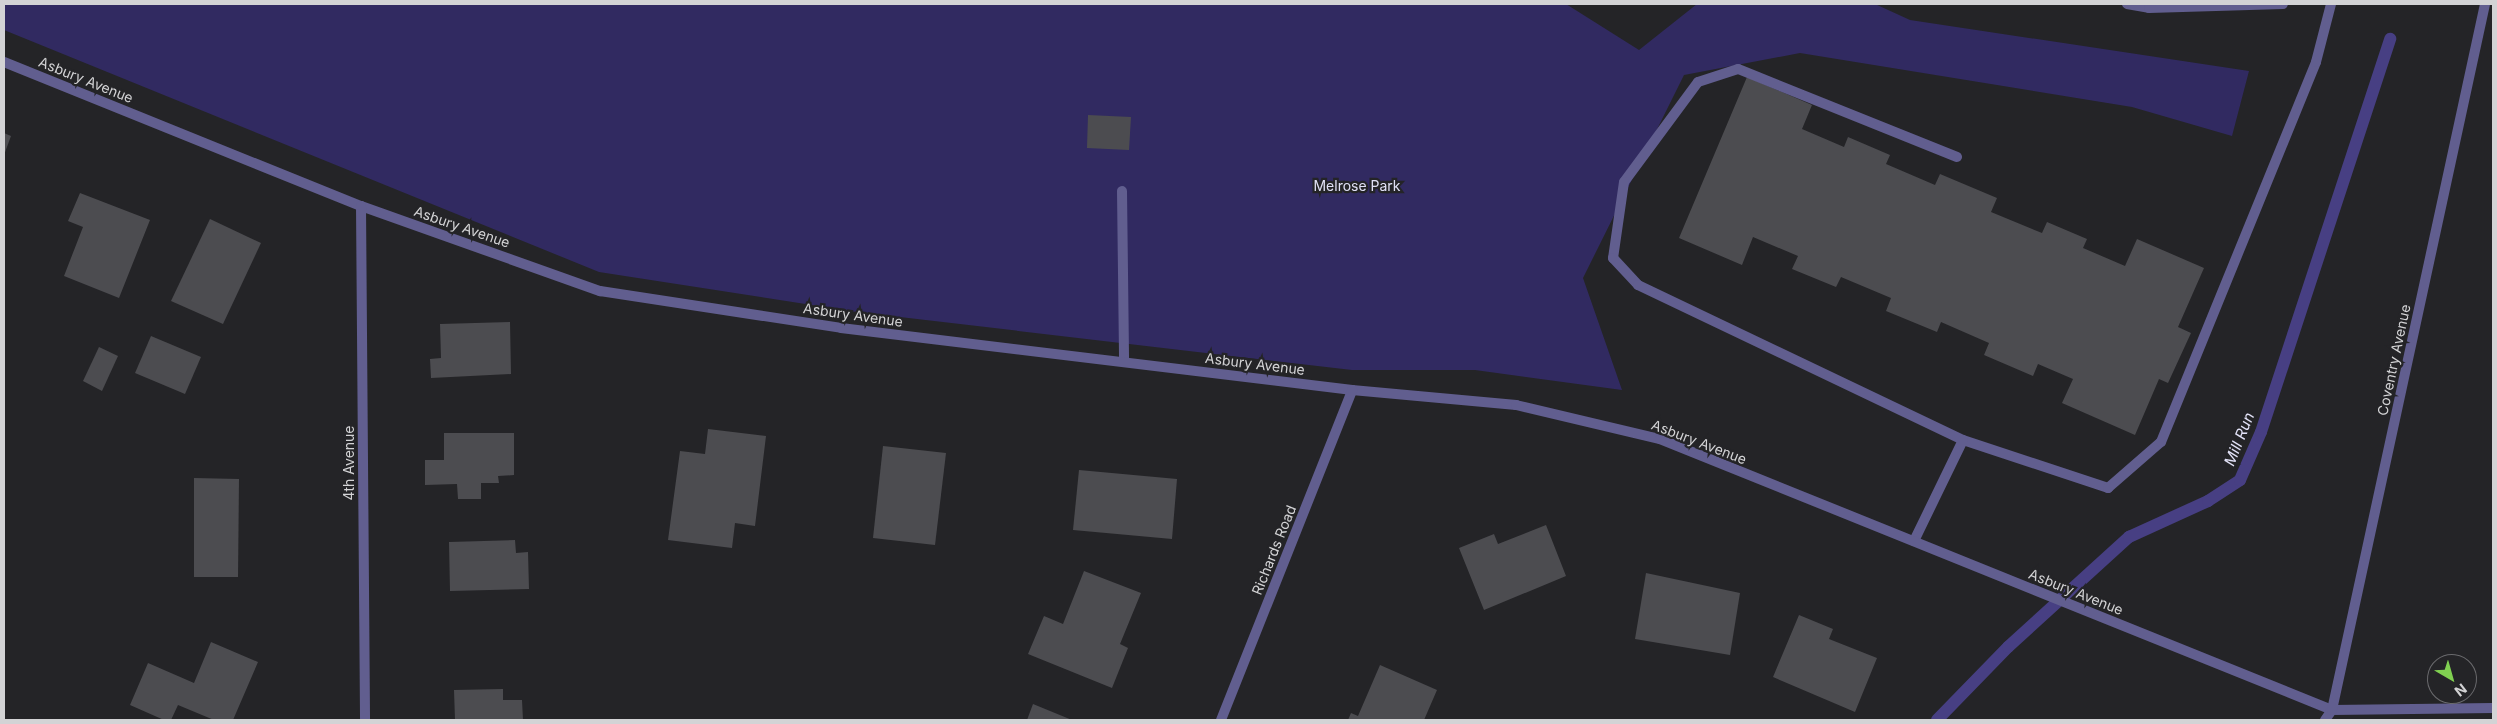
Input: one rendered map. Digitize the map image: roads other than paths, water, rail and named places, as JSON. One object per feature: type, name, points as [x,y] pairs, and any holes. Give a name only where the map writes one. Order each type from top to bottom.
[{"type":"street","points":[[2127,4],[2149,8],[2283,4]]},
{"type":"street","points":[[1957,157],[1738,69],[1698,82],[1624,182],[1613,258],[1638,285],[1962,440],[2108,488],[2161,442],[2316,62],[2331,4]]},
{"type":"street","name":"Coventry Avenue","points":[[2325,720],[2332,715],[2485,4]]},
{"type":"street","name":"Asbury Avenue","points":[[4,62],[361,206],[600,290],[841,328],[1352,390],[1516,405],[1660,439],[2038,591],[2332,715],[2493,708]]},
{"type":"street","points":[[1122,191],[1124,362]]},
{"type":"street","name":"4th Avenue","points":[[361,206],[365,720]]},
{"type":"street","name":"Richards Road","points":[[1221,720],[1352,390]]},
{"type":"street","points":[[1914,542],[1962,440]]},
{"type":"waterway","name":"Mill Run","points":[[1937,720],[2008,647],[2129,537],[2208,501],[2240,480],[2261,432],[2390,39]]},
{"type":"park label","name":"Melrose Park","points":[[1357,186]]}]
